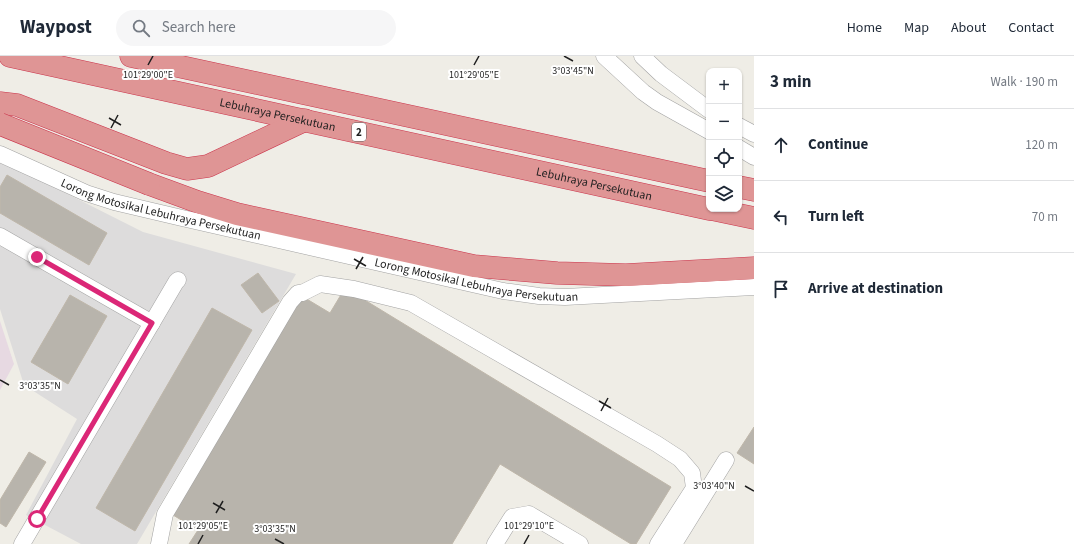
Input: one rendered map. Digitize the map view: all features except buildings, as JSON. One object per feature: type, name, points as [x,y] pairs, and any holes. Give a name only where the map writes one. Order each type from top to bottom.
[{"type":"highway","name":"Lebuhraya Persekutuan","points":[[10,56],[706,208]]},
{"type":"highway","name":"Lebuhraya Persekutuan","points":[[131,56],[706,180]]},
{"type":"highway","points":[[9,104],[166,163],[187,169],[208,166],[305,120]]},
{"type":"highway","points":[[0,124],[149,184],[236,214],[474,266],[557,273],[626,275],[754,268]]},
{"type":"highway","points":[[742,188],[754,190]]},
{"type":"highway","name":"Lebuhraya Persekutuan","points":[[725,212],[754,218]]},
{"type":"lane","points":[[604,56],[643,92],[657,102],[706,129]]},
{"type":"lane","points":[[642,56],[661,74],[706,108]]},
{"type":"lane","points":[[9,104],[25,125],[61,158],[231,230]]},
{"type":"lane","points":[[742,128],[754,134]]},
{"type":"lane","points":[[742,150],[754,157]]},
{"type":"lane","name":"Lorong Motosikal Lebuhraya Persekutuan","points":[[0,154],[86,193],[121,204],[503,291],[539,296],[565,297],[609,296],[754,287]]},
{"type":"lane","points":[[198,202],[273,239]]},
{"type":"lane","points":[[0,236],[152,323]]},
{"type":"lane","points":[[22,544],[178,280]]},
{"type":"lane","points":[[159,544],[165,514],[290,302],[298,293],[302,293],[320,284],[354,289],[411,303],[657,444],[680,459],[692,473],[694,488],[658,544]]},
{"type":"lane","points":[[674,544],[726,460]]},
{"type":"lane","points":[[495,544],[512,517],[529,514],[580,544]]},
{"type":"shaded area","points":[[0,160],[143,232],[296,274],[137,544],[81,544],[26,515],[77,419],[24,385],[0,309]]},
{"type":"shaded area","points":[[0,321],[14,364],[0,390]]},
{"type":"route","points":[[37,257],[152,323],[37,519]]}]
